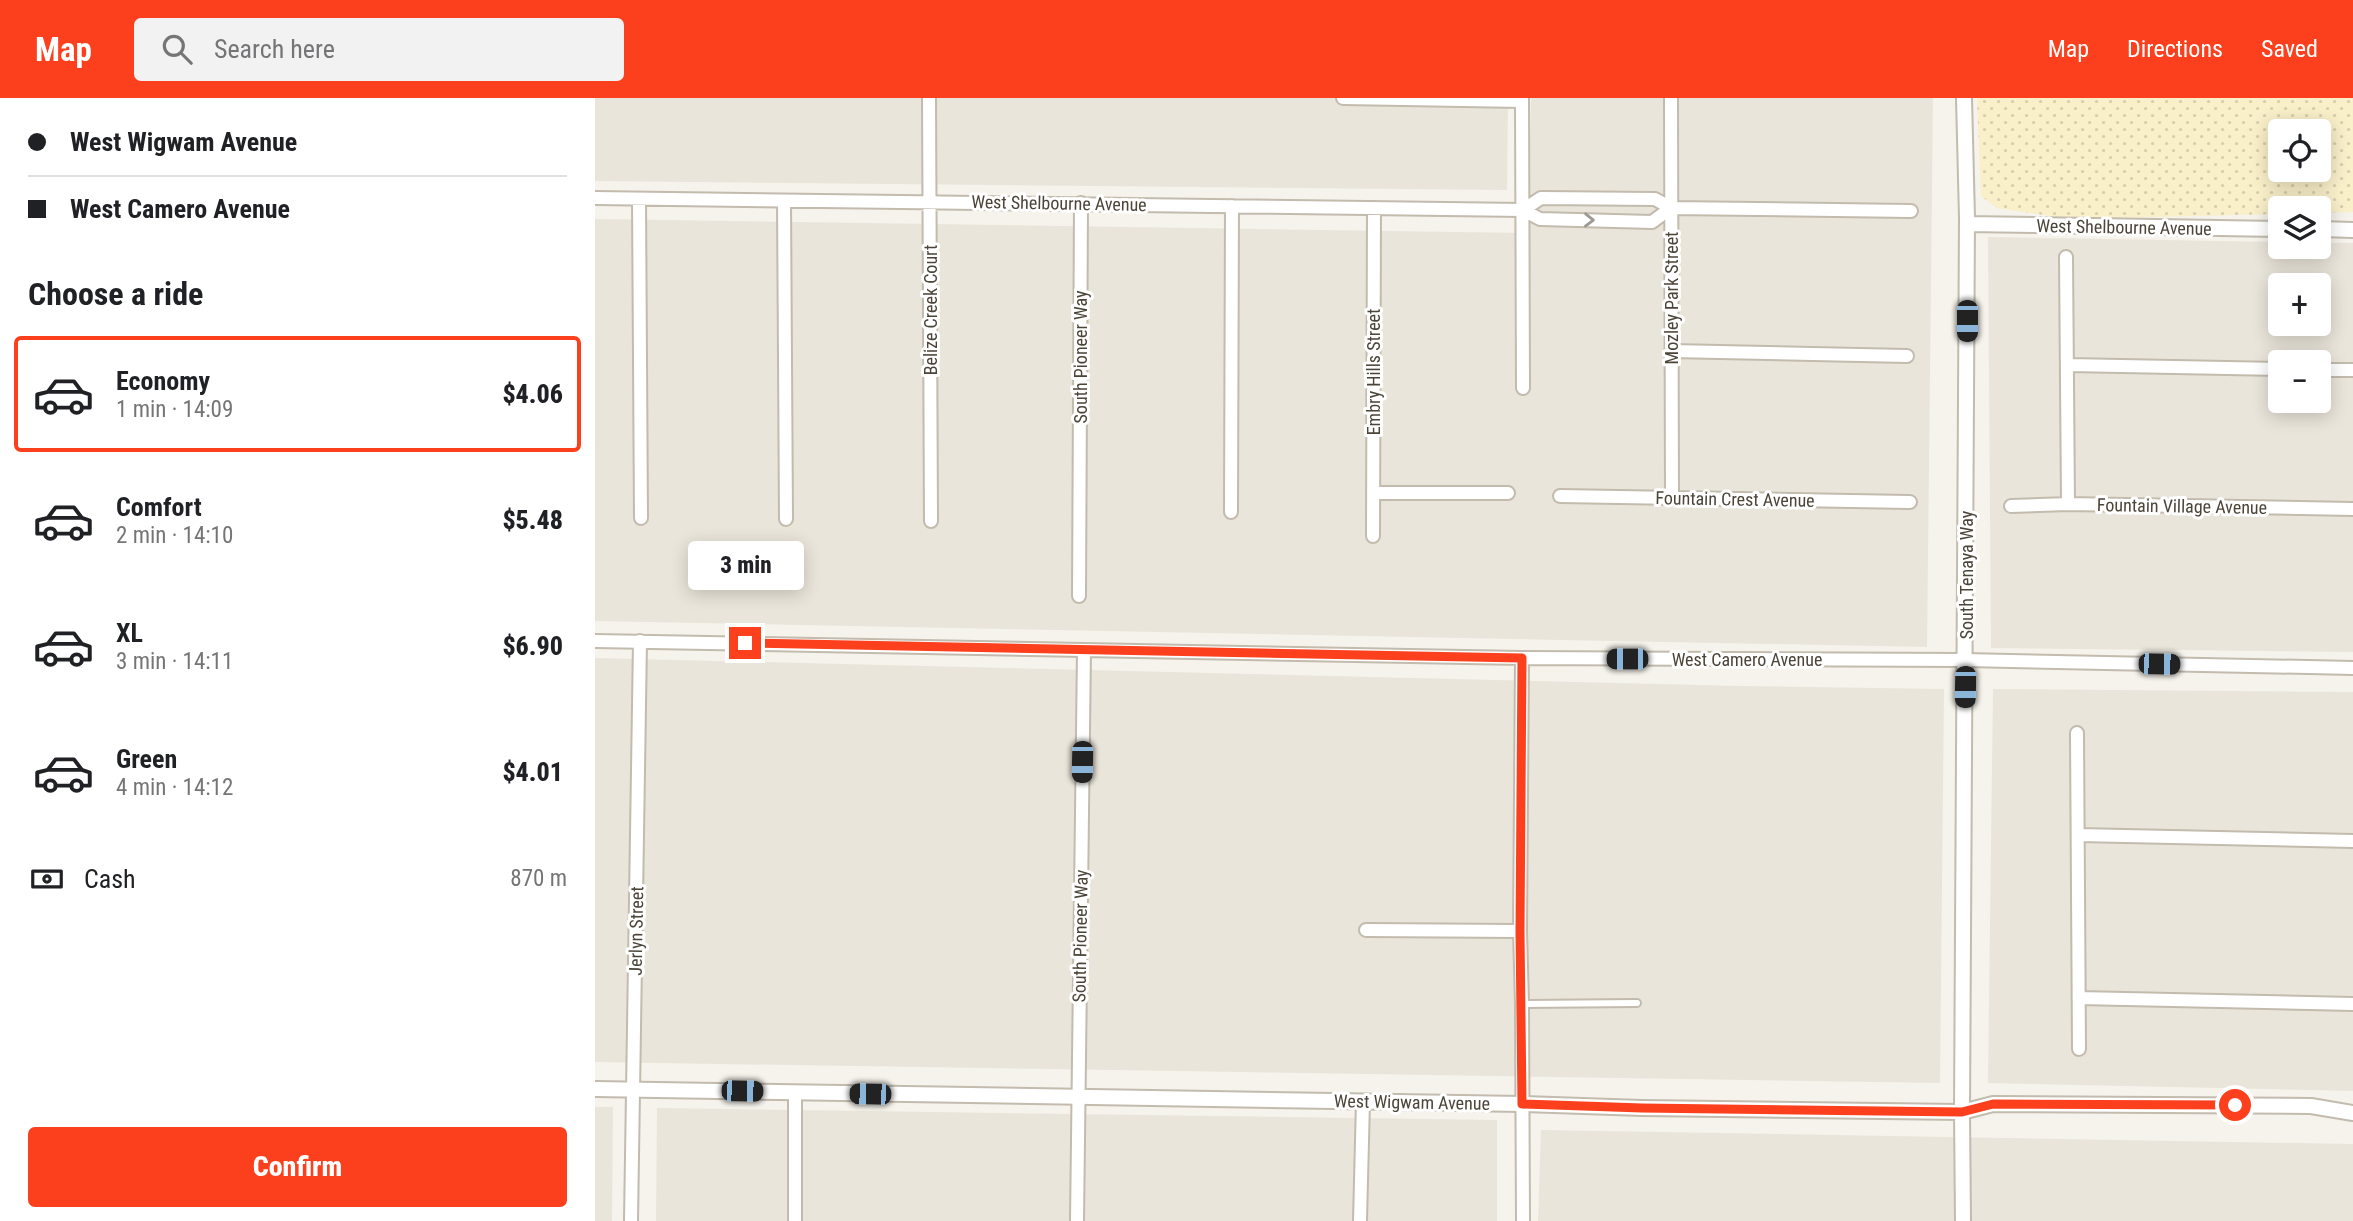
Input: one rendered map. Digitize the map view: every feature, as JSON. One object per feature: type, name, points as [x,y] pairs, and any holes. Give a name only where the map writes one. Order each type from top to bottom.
[{"type":"street","name":"Belize Creek Court","points":[[929,98],[931,521]]},
{"type":"street","points":[[1343,98],[1522,99],[1523,388]]},
{"type":"street","name":"Mozley Park Street","points":[[1671,98],[1672,498]]},
{"type":"street","name":"South Tenaya Way","points":[[1963,1221],[1967,225],[1964,98]]},
{"type":"street","name":"West Shelbourne Avenue","points":[[595,198],[1523,210],[1540,219],[1652,222],[1671,208]]},
{"type":"street","name":"West Shelbourne Avenue","points":[[1523,210],[1541,198],[1655,199],[1671,208],[1911,211]]},
{"type":"street","points":[[639,199],[641,518]]},
{"type":"street","points":[[784,201],[786,519]]},
{"type":"street","name":"South Pioneer Way","points":[[1079,596],[1081,203]]},
{"type":"street","points":[[1231,512],[1232,206]]},
{"type":"street","name":"Embry Hills Street","points":[[1373,536],[1374,208]]},
{"type":"street","name":"West Shelbourne Avenue","points":[[1967,225],[2268,229]]},
{"type":"street","points":[[2331,229],[2353,230]]},
{"type":"street","points":[[2066,257],[2068,505]]},
{"type":"street","points":[[1671,351],[1907,356]]},
{"type":"street","points":[[2067,365],[2268,369]]},
{"type":"street","points":[[2331,369],[2353,370]]},
{"type":"street","points":[[1373,493],[1508,494]]},
{"type":"street","name":"Fountain Crest Avenue","points":[[1560,496],[1910,502]]},
{"type":"street","name":"Fountain Village Avenue","points":[[2011,506],[2353,509]]},
{"type":"street","name":"West Camero Avenue","points":[[595,641],[1522,658],[1965,660],[2353,668]]},
{"type":"street","name":"Jerlyn Street","points":[[631,1221],[641,641]]},
{"type":"street","name":"South Pioneer Way","points":[[1077,1221],[1084,650]]},
{"type":"street","points":[[1522,658],[1520,931],[1523,1221]]},
{"type":"street","points":[[2077,733],[2079,1049]]},
{"type":"street","points":[[2078,835],[2353,841]]},
{"type":"street","points":[[1366,930],[1520,931]]},
{"type":"street","points":[[2079,998],[2353,1004]]},
{"type":"street","name":"West Wigwam Avenue","points":[[595,1089],[1962,1112],[1993,1104],[2311,1106],[2353,1113]]},
{"type":"street","points":[[795,1092],[795,1221]]},
{"type":"street","points":[[1360,1221],[1363,1101]]},
{"type":"lane","points":[[1522,1004],[1637,1003]]},
{"type":"shaded area","points":[[595,98],[1508,98],[1507,190],[595,181]]},
{"type":"shaded area","points":[[1531,98],[1933,98],[1927,647],[595,621],[595,219],[1528,233]]},
{"type":"shaded area","points":[[1988,237],[2268,242],[2268,259],[2331,259],[2331,243],[2353,243],[2353,652],[1991,648]]},
{"type":"shaded area","points":[[595,658],[1944,689],[1940,1083],[595,1062]]},
{"type":"shaded area","points":[[1993,689],[2353,692],[2353,1091],[1988,1083]]},
{"type":"shaded area","points":[[595,1107],[613,1107],[612,1221],[595,1221]]},
{"type":"shaded area","points":[[657,1108],[1497,1120],[1497,1221],[656,1221]]},
{"type":"shaded area","points":[[1541,1130],[2353,1144],[2353,1221],[1538,1221]]},
{"type":"sand","points":[[1977,98],[2353,98],[2353,212],[2331,213],[2331,196],[2268,196],[2268,214],[2070,219],[1997,208],[1981,196]]},
{"type":"route","points":[[745,643],[1522,658],[1522,1104],[1962,1112],[1993,1104],[2235,1105]]}]
